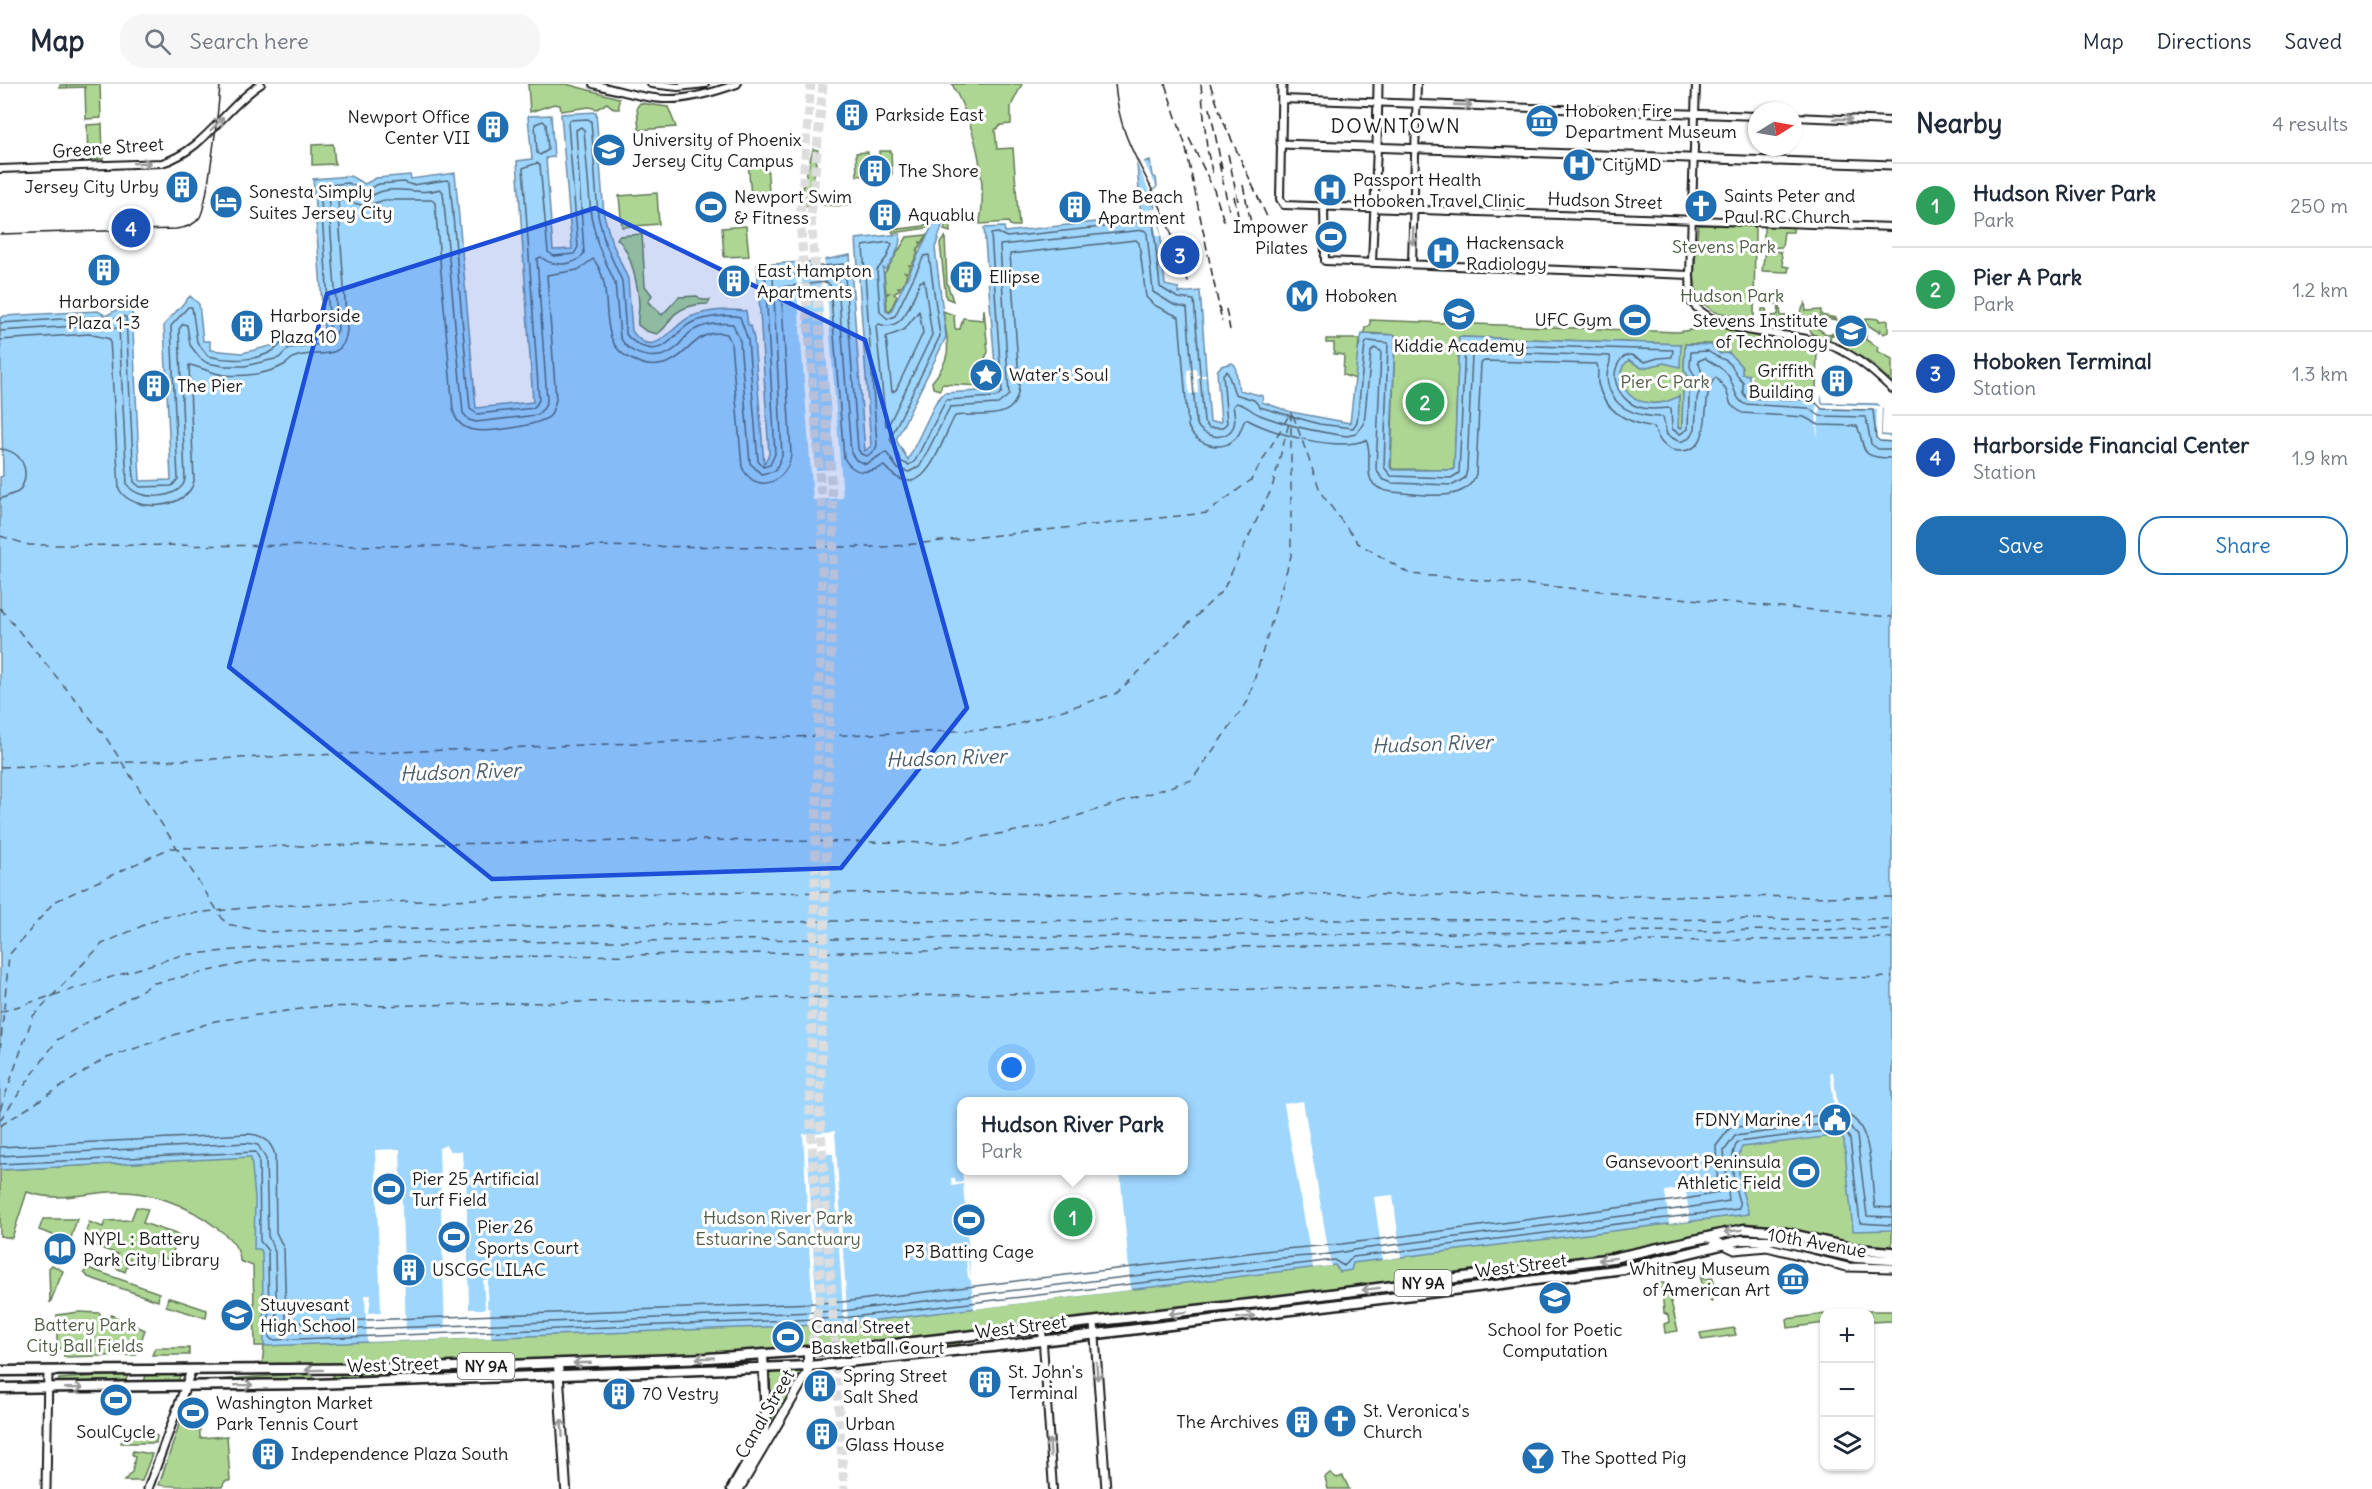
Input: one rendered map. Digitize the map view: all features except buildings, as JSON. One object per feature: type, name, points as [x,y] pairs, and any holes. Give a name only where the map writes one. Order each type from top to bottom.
[{"type":"highway","name":"West Street","points":[[0,1371],[191,1371],[558,1364],[764,1355],[1042,1329],[1620,1257],[1737,1230],[1767,1230],[1856,1250],[1892,1252]]},
{"type":"highway","name":"West Street","points":[[0,1388],[186,1386],[809,1366],[1094,1335],[1624,1269],[1724,1243],[1776,1240],[1856,1258],[1892,1260]]},
{"type":"highway","name":"Canal Street","points":[[732,1489],[764,1438],[766,1419],[764,1355]]},
{"type":"main road","points":[[1282,84],[1281,144],[1892,165]]},
{"type":"main road","points":[[1377,147],[1378,84]]},
{"type":"main road","name":"10th Avenue","points":[[1704,1236],[1738,1251],[1767,1247],[1847,1267],[1892,1268]]},
{"type":"main road","points":[[1094,1323],[1106,1489]]},
{"type":"main road","name":"Canal Street","points":[[739,1489],[808,1373],[808,1352]]},
{"type":"main road","points":[[558,1364],[566,1489]]},
{"type":"main road","points":[[46,1489],[48,1371]]},
{"type":"main road","points":[[148,1489],[191,1371]]},
{"type":"street","name":"Greene Street","points":[[0,169],[157,163],[171,160],[193,148],[261,84]]},
{"type":"street","points":[[594,84],[668,101],[703,96],[738,84]]},
{"type":"street","points":[[651,84],[682,87],[705,84]]},
{"type":"street","points":[[1412,263],[1417,84]]},
{"type":"street","points":[[1696,84],[1689,274],[1691,302],[1706,313],[1743,330],[1828,344],[1867,366],[1892,388]]},
{"type":"street","points":[[1282,99],[1748,116]]},
{"type":"street","points":[[1802,117],[1892,121]]},
{"type":"street","name":"Hudson Street","points":[[1281,144],[1282,204],[1892,227]]},
{"type":"street","points":[[1372,262],[1377,147]]},
{"type":"street","points":[[1324,206],[1325,261],[1689,274]]},
{"type":"street","points":[[1042,1329],[1053,1489]]},
{"type":"highlighted area","points":[[595,208],[865,340],[967,708],[841,868],[492,879],[229,667],[327,294]]},
{"type":"green space","points":[[100,84],[101,118],[86,119],[85,87],[60,88],[60,85]]},
{"type":"green space","points":[[528,84],[566,84],[619,98],[619,109],[614,109],[607,103],[597,109],[589,107],[561,111],[560,105],[554,104],[530,112]]},
{"type":"green space","points":[[952,84],[1022,84],[1011,106],[1011,124],[1001,125],[995,130],[997,149],[1013,148],[1019,226],[1011,226],[1008,222],[980,224],[982,189],[979,158],[971,127]]},
{"type":"green space","points":[[640,103],[668,107],[676,127],[639,130],[637,107]]},
{"type":"green space","points":[[102,124],[103,159],[88,160],[87,125]]},
{"type":"green space","points":[[333,144],[335,164],[312,165],[312,145]]},
{"type":"green space","points":[[813,149],[818,150],[809,206],[802,207],[803,187]]},
{"type":"green space","points":[[879,151],[891,151],[892,174],[880,174]]},
{"type":"green space","points":[[868,152],[869,175],[857,176],[856,153]]},
{"type":"green space","points":[[750,158],[767,160],[769,194],[766,198],[751,196],[748,162]]},
{"type":"green space","points":[[843,192],[848,198],[846,206],[824,205],[824,193]]},
{"type":"green space","points":[[657,193],[659,224],[622,227],[619,196]]},
{"type":"green space","points":[[937,210],[949,216],[950,232],[944,230],[948,218],[936,213],[927,228],[893,233],[892,230],[924,226],[932,213]]},
{"type":"green space","points":[[1698,225],[1753,226],[1755,229],[1754,319],[1715,312],[1697,299],[1694,275]]},
{"type":"green space","points":[[746,226],[749,256],[724,257],[722,228]]},
{"type":"green space","points":[[1764,226],[1793,227],[1793,232],[1784,232],[1782,247],[1764,248]]},
{"type":"green space","points":[[642,234],[645,286],[652,295],[648,302],[662,315],[679,297],[697,296],[702,300],[710,300],[708,304],[694,305],[681,310],[657,334],[646,331],[638,325],[639,299],[636,281],[626,252],[617,239],[619,236]]},
{"type":"green space","points":[[927,235],[922,243],[920,242],[921,245],[916,251],[918,252],[912,265],[909,265],[911,267],[908,272],[905,272],[907,274],[902,287],[898,287],[900,289],[894,294],[897,296],[890,311],[887,310],[886,295],[889,293],[886,293],[884,274],[907,237]]},
{"type":"green space","points":[[945,237],[947,283],[953,301],[946,298],[940,243]]},
{"type":"green space","points":[[1765,250],[1781,252],[1783,266],[1789,267],[1788,272],[1762,271]]},
{"type":"green space","points":[[1772,300],[1779,300],[1781,316],[1799,315],[1805,303],[1806,311],[1821,310],[1821,315],[1837,320],[1813,316],[1815,327],[1826,334],[1836,333],[1842,321],[1841,335],[1831,335],[1830,339],[1812,334],[1809,327],[1785,319],[1762,318],[1762,309],[1766,309],[1767,317],[1778,315],[1779,304],[1772,304]]},
{"type":"green space","points":[[984,309],[988,352],[980,368],[982,386],[942,384],[940,390],[933,388],[932,382],[947,356],[943,311],[954,315],[955,329],[960,329],[963,318],[983,320]]},
{"type":"green space","name":"Pier C Park","points":[[1706,319],[1737,333],[1810,347],[1811,345],[1817,348],[1816,391],[1749,389],[1749,375],[1742,374],[1742,367],[1729,353],[1721,354],[1711,344],[1685,344],[1684,370],[1691,378],[1683,392],[1682,428],[1678,428],[1679,397],[1660,403],[1642,402],[1628,393],[1620,375],[1623,365],[1629,360],[1642,368],[1664,363],[1680,366],[1680,344],[1459,337],[1454,470],[1393,469],[1391,467],[1395,335],[1365,333],[1365,327],[1370,326],[1370,320],[1678,332],[1696,329]]},
{"type":"green space","points":[[1846,319],[1866,331],[1866,340],[1878,347],[1877,351],[1892,359],[1892,383],[1871,363],[1840,344],[1840,339],[1842,344],[1846,343],[1844,334]]},
{"type":"green space","points":[[1879,319],[1879,321],[1888,320],[1888,332],[1883,334],[1880,329],[1879,332],[1866,324],[1865,320]]},
{"type":"green space","points":[[1326,339],[1359,339],[1356,379],[1343,375],[1344,355],[1334,354],[1334,343],[1326,343]]},
{"type":"green space","name":"Hudson River Park Estuarine Sanctuary","points":[[1892,1064],[1892,1248],[1855,1246],[1829,1237],[1777,1228],[1745,1226],[1713,1230],[1641,1250],[1445,1277],[1075,1321],[1048,1321],[895,1342],[692,1355],[424,1365],[262,1365],[264,1346],[255,1346],[253,1266],[240,1261],[236,1247],[229,1238],[193,1212],[166,1200],[139,1193],[110,1192],[58,1197],[27,1192],[12,1238],[0,1236],[0,1170],[296,1154],[957,1170],[957,1175],[1188,1175],[1188,1169]]},
{"type":"green space","points":[[136,1207],[148,1209],[143,1223],[179,1235],[170,1260],[157,1255],[153,1267],[130,1259],[125,1272],[114,1267],[118,1254],[83,1242],[89,1222],[103,1227],[105,1221],[131,1220]]},
{"type":"green space","points":[[43,1219],[77,1219],[70,1241],[39,1230]]},
{"type":"green space","points":[[1631,1260],[1632,1263],[1490,1282],[1489,1278]]},
{"type":"green space","points":[[52,1265],[63,1271],[50,1303],[49,1268]]},
{"type":"green space","points":[[88,1268],[159,1293],[158,1301],[88,1277],[84,1272]]},
{"type":"green space","points":[[1700,1274],[1704,1279],[1713,1278],[1716,1292],[1711,1293],[1712,1302],[1704,1294]]},
{"type":"green space","points":[[1472,1280],[1472,1284],[1388,1294],[1387,1291]]},
{"type":"green space","points":[[1654,1284],[1667,1285],[1678,1331],[1665,1333],[1664,1324],[1669,1322],[1668,1315],[1664,1313],[1662,1290],[1655,1290]]},
{"type":"green space","points":[[168,1297],[207,1310],[206,1318],[166,1306]]},
{"type":"green space","points":[[1874,1311],[1892,1311],[1892,1321],[1874,1322]]},
{"type":"green space","name":"Battery Park City Ball Fields","points":[[79,1312],[100,1313],[101,1320],[107,1321],[111,1315],[145,1330],[136,1355],[64,1357],[64,1349],[57,1349],[57,1315]]},
{"type":"green space","points":[[1820,1315],[1820,1324],[1788,1328],[1787,1319]]},
{"type":"green space","points":[[1734,1328],[1736,1335],[1702,1340],[1700,1333]]},
{"type":"green space","points":[[959,1342],[961,1346],[812,1361],[920,1349],[931,1345]]},
{"type":"green space","points":[[155,1348],[189,1348],[189,1355],[152,1355]]},
{"type":"green space","points":[[548,1368],[550,1371],[424,1375],[424,1372]]},
{"type":"green space","points":[[805,1371],[771,1430],[768,1372]]},
{"type":"green space","points":[[403,1372],[404,1377],[333,1378],[333,1373]]},
{"type":"green space","points":[[313,1374],[313,1379],[204,1381]]},
{"type":"green space","points":[[128,1375],[126,1380],[58,1383],[59,1379]]},
{"type":"green space","points":[[146,1375],[180,1375],[178,1382],[144,1382]]},
{"type":"green space","points":[[187,1401],[199,1401],[200,1438],[227,1436],[230,1481],[225,1481],[222,1487],[159,1485]]},
{"type":"green space","points":[[128,1425],[157,1436],[156,1443],[121,1443]]},
{"type":"green space","points":[[133,1451],[152,1454],[142,1481],[124,1481],[132,1472],[135,1457],[132,1454]]},
{"type":"green space","points":[[1330,1473],[1337,1478],[1343,1476],[1349,1489],[1328,1489],[1325,1477]]},
{"type":"water","name":"Hudson River","points":[[596,112],[604,215],[611,240],[628,279],[632,331],[640,340],[655,343],[690,317],[718,311],[746,311],[748,325],[751,326],[754,339],[764,464],[769,454],[757,265],[819,261],[850,255],[865,451],[871,446],[856,239],[900,234],[894,257],[886,269],[883,268],[886,311],[890,313],[937,216],[944,220],[935,248],[946,337],[896,440],[908,460],[936,402],[944,393],[997,390],[984,228],[1004,227],[1005,232],[1141,217],[1137,164],[1150,160],[1152,176],[1156,178],[1157,186],[1150,194],[1159,218],[1165,285],[1178,288],[1179,293],[1200,291],[1210,422],[1221,422],[1217,371],[1221,366],[1232,363],[1235,365],[1239,390],[1263,396],[1262,402],[1291,412],[1350,423],[1362,334],[1395,335],[1390,467],[1392,470],[1454,470],[1459,337],[1681,344],[1680,367],[1664,363],[1642,368],[1629,360],[1623,366],[1620,375],[1628,392],[1642,402],[1660,403],[1679,396],[1678,428],[1682,428],[1683,392],[1690,378],[1684,370],[1685,344],[1711,345],[1720,354],[1729,353],[1742,367],[1742,374],[1749,375],[1749,393],[1817,395],[1821,396],[1822,403],[1877,404],[1882,408],[1881,435],[1892,436],[1892,1230],[1853,1231],[1844,1141],[1841,1135],[1742,1147],[1738,1162],[1749,1214],[1353,1263],[1351,1270],[1340,1272],[1335,1265],[844,1324],[264,1346],[262,1252],[260,1249],[254,1249],[255,1198],[251,1157],[0,1170],[0,477],[3,476],[0,318],[98,311],[106,316],[116,310],[132,309],[140,481],[171,480],[164,325],[190,296],[199,304],[203,341],[210,341],[210,350],[242,353],[275,345],[274,336],[324,331],[313,179],[350,176],[365,184],[376,178],[410,175],[411,179],[455,173],[476,408],[533,402],[517,161],[532,159],[528,116],[551,115],[554,157],[546,158],[553,250],[572,249],[561,114]]},
{"type":"pier","points":[[1143,160],[1156,186],[1150,193],[1137,164]]},
{"type":"pier","points":[[1157,209],[1161,236],[1157,236],[1152,216],[1123,219],[1123,216],[1138,215],[1137,211]]},
{"type":"pier","points":[[824,258],[843,498],[813,500],[795,262],[800,262],[816,470],[835,469],[819,261]]},
{"type":"pier","points":[[1196,369],[1197,375],[1206,375],[1206,377],[1197,378],[1198,393],[1189,394],[1187,370]]},
{"type":"pier","points":[[1750,375],[1752,375],[1752,390],[1817,392],[1821,393],[1821,404],[1882,406],[1881,436],[1892,437],[1892,441],[1876,440],[1877,410],[1820,408],[1817,439],[1816,395],[1749,393]]},
{"type":"pier","points":[[1830,1072],[1833,1072],[1842,1135],[1834,1136],[1827,1105],[1834,1105]]},
{"type":"pier","points":[[1303,1101],[1331,1266],[1313,1268],[1284,1104]]},
{"type":"pier","points":[[835,1131],[848,1324],[844,1324],[833,1154],[810,1153],[808,1156],[816,1298],[811,1326],[807,1326],[812,1298],[803,1134]]},
{"type":"pier","points":[[446,1145],[450,1151],[462,1151],[463,1170],[466,1171],[469,1309],[485,1309],[483,1280],[488,1280],[487,1308],[490,1309],[491,1338],[367,1342],[365,1295],[371,1295],[369,1313],[381,1312],[375,1150],[400,1149],[406,1330],[445,1329],[439,1148]]},
{"type":"pier","points":[[962,1175],[1120,1175],[1131,1290],[974,1309],[966,1261],[968,1261],[971,1279],[963,1184],[952,1186],[951,1178],[955,1178],[956,1183],[963,1182]]},
{"type":"pier","points":[[1685,1184],[1690,1221],[1669,1224],[1665,1191],[1679,1189]]},
{"type":"pier","points":[[1393,1195],[1401,1257],[1383,1260],[1374,1197]]},
{"type":"ferry route","points":[[0,536],[29,545],[885,547],[1207,513],[1251,480],[1291,412]]},
{"type":"ferry route","points":[[0,1051],[9,955],[54,902],[170,848],[700,840],[946,843],[1045,826],[1192,780],[1248,701],[1291,556],[1291,412]]},
{"type":"ferry route","points":[[0,767],[1003,729],[1117,693],[1223,590],[1272,488],[1291,415]]},
{"type":"ferry route","points":[[1293,415],[1321,493],[1358,543],[1410,574],[1892,617]]},
{"type":"ferry route","points":[[0,608],[105,736],[226,924],[267,932],[835,921],[1892,919]]},
{"type":"ferry route","points":[[0,1110],[33,1016],[102,944],[164,916],[267,906],[693,892],[1892,897]]},
{"type":"ferry route","points":[[0,1012],[182,955],[300,944],[1892,929]]},
{"type":"ferry route","points":[[0,1120],[57,1040],[154,983],[259,960],[1892,938]]},
{"type":"ferry route","points":[[0,1126],[104,1059],[215,1021],[315,1007],[1892,977]]},
{"type":"tunnel","points":[[810,1357],[821,1288],[810,1109],[823,522],[800,217],[811,84]]},
{"type":"tunnel","points":[[823,84],[811,217],[834,522],[820,1114],[844,1489]]},
{"type":"tunnel","points":[[762,1439],[784,1406]]},
{"type":"tram line","points":[[0,234],[176,229],[193,224],[200,217],[206,193],[220,84]]},
{"type":"tram line","points":[[1115,84],[1125,133],[1163,213],[1188,281]]},
{"type":"railway","points":[[1165,84],[1185,144],[1222,321]]},
{"type":"railway","points":[[1201,84],[1207,149],[1213,176]]},
{"type":"railway","points":[[1210,84],[1224,123],[1268,219]]},
{"type":"railway","points":[[1210,108],[1222,169]]},
{"type":"railway","points":[[1189,138],[1214,190],[1225,224]]},
{"type":"railway","points":[[1228,154],[1238,201]]},
{"type":"railway","points":[[1219,163],[1229,210]]},
{"type":"railway","points":[[1243,185],[1251,223]]},
{"type":"railway","points":[[1234,196],[1240,225]]},
{"type":"railway","points":[[1226,309],[1230,330]]},
{"type":"place","name":"Parkside East","points":[[852,115]]},
{"type":"place","name":"Hoboken Fire Department Museum","points":[[1542,121]]},
{"type":"place","name":"Newport Office Center VII","points":[[493,127]]},
{"type":"place","name":"University of Phoenix Jersey City Campus","points":[[609,150]]},
{"type":"place","name":"CityMD","points":[[1579,165]]},
{"type":"place","name":"The Shore","points":[[875,171]]},
{"type":"place","name":"Jersey City Urby","points":[[182,187]]},
{"type":"place","name":"Passport Health Hoboken Travel Clinic","points":[[1330,190]]},
{"type":"place","name":"Sonesta Simply Suites Jersey City","points":[[226,202]]},
{"type":"place","name":"Saints Peter and Paul RC Church","points":[[1701,206]]},
{"type":"place","name":"Newport Swim & Fitness","points":[[711,207]]},
{"type":"place","name":"The Beach Apartment","points":[[1075,207]]},
{"type":"place","name":"Aquablu","points":[[885,215]]},
{"type":"place","name":"Harborside Financial Center","points":[[131,228]]},
{"type":"place","name":"Impower Pilates","points":[[1331,237]]},
{"type":"place","name":"Hackensack Radiology","points":[[1443,253]]},
{"type":"place","name":"Hoboken Terminal","points":[[1180,255]]},
{"type":"place","name":"Harborside Plaza 1-3","points":[[104,270]]},
{"type":"place","name":"Ellipse","points":[[966,277]]},
{"type":"place","name":"East Hampton Apartments","points":[[734,281]]},
{"type":"place","name":"Hoboken","points":[[1302,296]]},
{"type":"place","name":"Kiddie Academy","points":[[1459,314]]},
{"type":"place","name":"UFC Gym","points":[[1635,320]]},
{"type":"place","name":"Harborside Plaza 10","points":[[247,326]]},
{"type":"place","name":"Stevens Institute of Technology","points":[[1851,331]]},
{"type":"place","name":"Water's Soul","points":[[986,375]]},
{"type":"place","name":"Griffith Building","points":[[1837,381]]},
{"type":"place","name":"The Pier","points":[[154,386]]},
{"type":"place","name":"Pier A Park","points":[[1425,402]]},
{"type":"place","name":"FDNY Marine 1","points":[[1835,1120]]},
{"type":"place","name":"Gansevoort Peninsula Athletic Field","points":[[1804,1172]]},
{"type":"place","name":"Pier 25 Artificial Turf Field","points":[[389,1189]]},
{"type":"place","name":"Hudson River Park","points":[[1073,1217]]},
{"type":"place","name":"P3 Batting Cage","points":[[969,1220]]},
{"type":"place","name":"Pier 26 Sports Court","points":[[454,1237]]},
{"type":"place","name":"NYPL : Battery Park City Library","points":[[60,1249]]},
{"type":"place","name":"USCGC LILAC","points":[[409,1270]]},
{"type":"place","name":"Whitney Museum of American Art","points":[[1793,1279]]},
{"type":"place","name":"School for Poetic Computation","points":[[1555,1298]]},
{"type":"place","name":"Stuyvesant High School","points":[[237,1315]]},
{"type":"place","name":"Canal Street Basketball Court","points":[[788,1337]]},
{"type":"place","name":"St. John's Terminal","points":[[985,1382]]},
{"type":"place","name":"Spring Street Salt Shed","points":[[820,1386]]},
{"type":"place","name":"70 Vestry","points":[[619,1394]]},
{"type":"place","name":"SoulCycle","points":[[116,1400]]},
{"type":"place","name":"Washington Market Park Tennis Court","points":[[193,1413]]},
{"type":"place","name":"St. Veronica's Church","points":[[1340,1421]]},
{"type":"place","name":"The Archives","points":[[1302,1422]]},
{"type":"place","name":"Urban Glass House","points":[[822,1434]]},
{"type":"place","name":"Independence Plaza South","points":[[268,1454]]},
{"type":"place","name":"The Spotted Pig","points":[[1538,1458]]},
{"type":"district","name":"DOWNTOWN","points":[[1396,126]]},
{"type":"park label","name":"Stevens Park","points":[[1724,247]]},
{"type":"park label","name":"Hudson Park","points":[[1732,296]]}]
